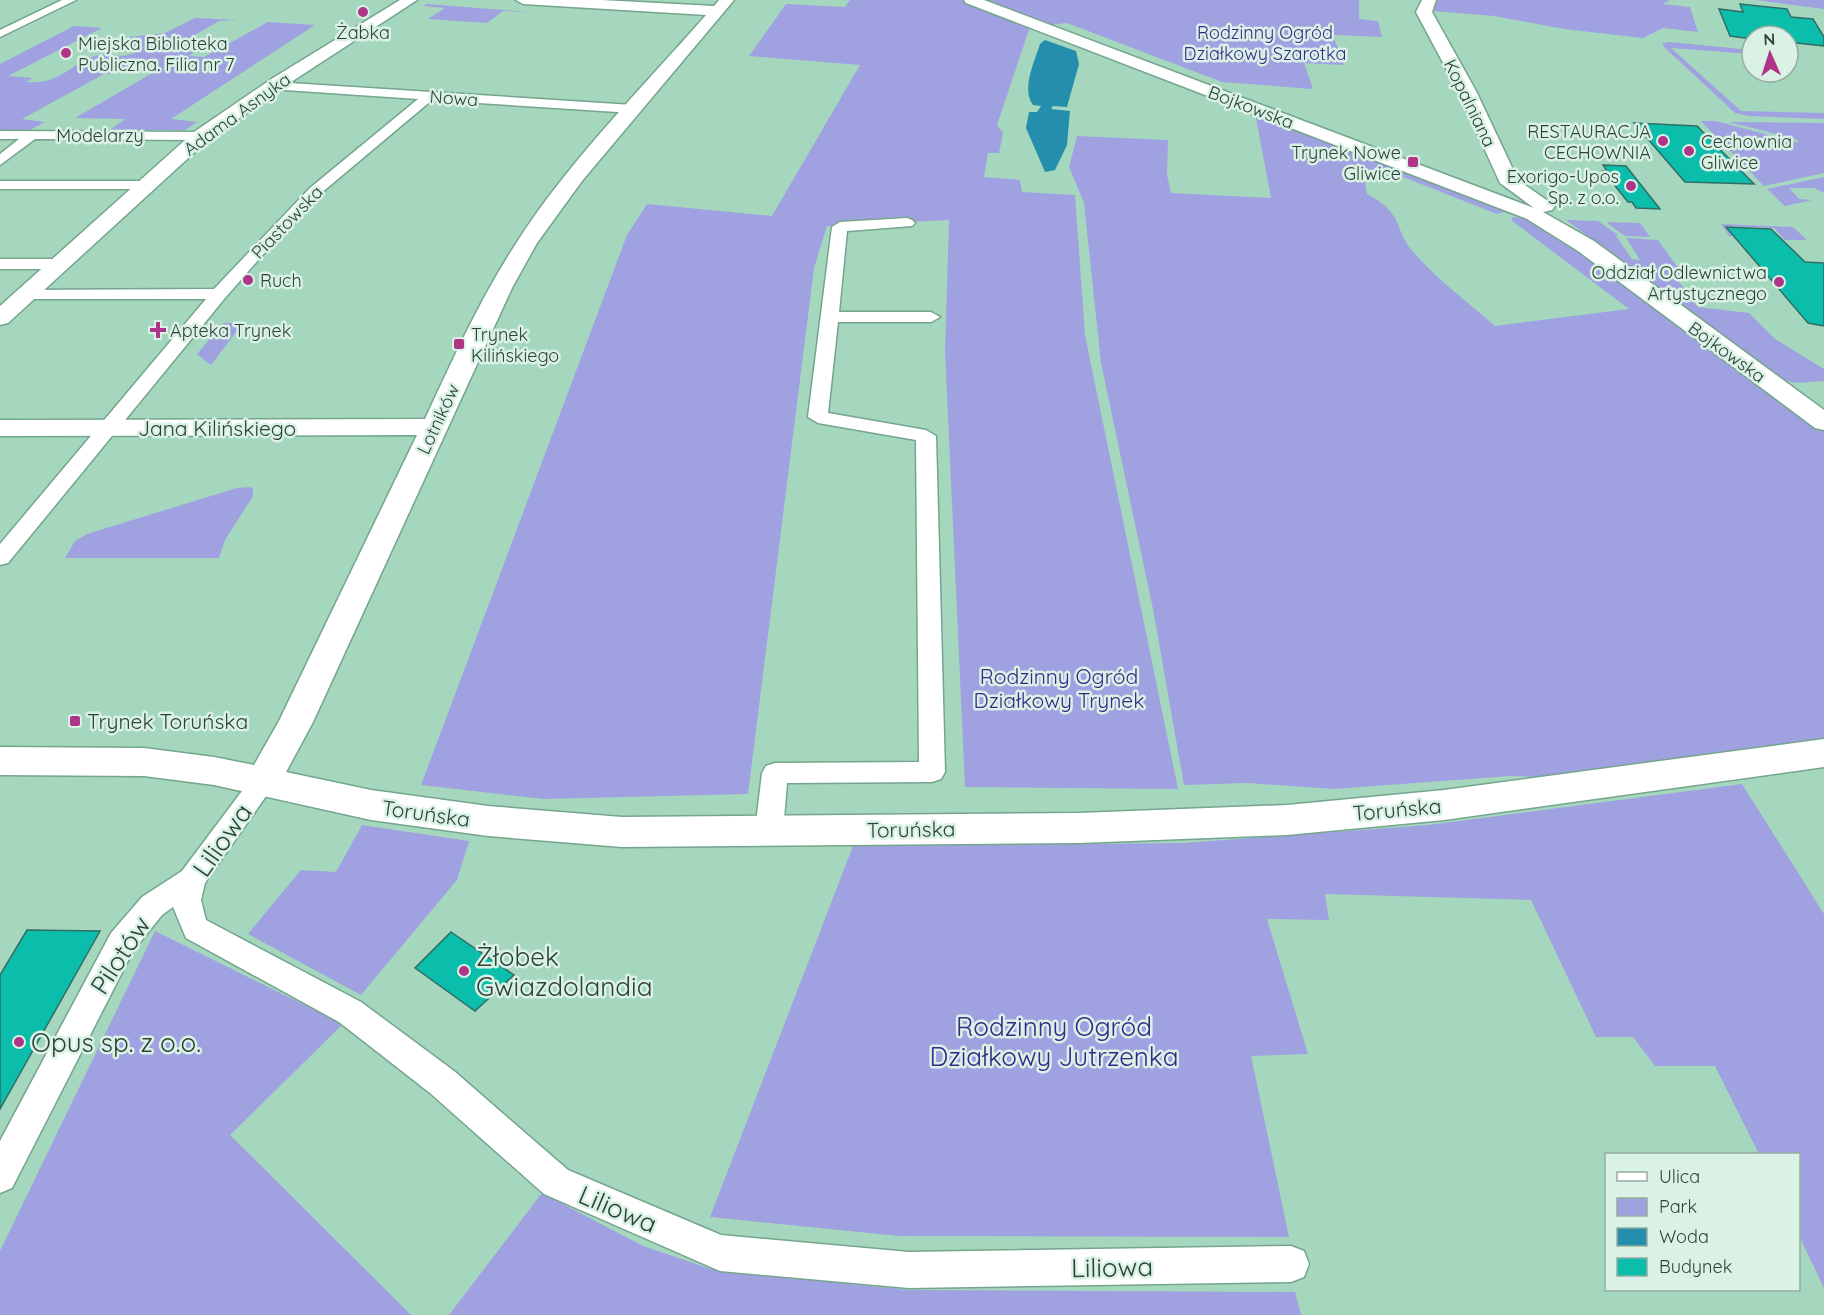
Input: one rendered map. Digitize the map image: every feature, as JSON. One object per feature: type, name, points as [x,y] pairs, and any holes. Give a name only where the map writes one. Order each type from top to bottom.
[{"type":"street","points":[[0,34],[71,0]]},
{"type":"street","name":"Adama Asnyka","points":[[0,318],[201,136],[274,86],[410,0]]},
{"type":"street","points":[[523,0],[722,5]]},
{"type":"street","name":"Bojkowska","points":[[971,0],[1533,215],[1586,246],[1672,312],[1824,422]]},
{"type":"street","name":"Kopalniana","points":[[1429,0],[1424,12],[1467,91],[1508,179],[1520,191],[1547,209],[1533,215]]},
{"type":"street","name":"Lotników","points":[[263,782],[300,714],[434,427],[501,288],[527,242],[564,191],[722,5]]},
{"type":"street","name":"Nowa","points":[[274,86],[633,109]]},
{"type":"street","name":"Piastowska","points":[[0,558],[219,294],[315,191],[429,96]]},
{"type":"street","name":"Modelarzy","points":[[0,135],[201,136]]},
{"type":"street","points":[[0,160],[32,135]]},
{"type":"street","points":[[0,185],[146,185]]},
{"type":"street","points":[[769,831],[775,773],[932,772],[926,436],[818,417],[840,227],[907,223]]},
{"type":"street","points":[[0,264],[59,264]]},
{"type":"street","points":[[25,294],[219,294]]},
{"type":"street","points":[[829,317],[931,317]]},
{"type":"street","name":"Jana Kilińskiego","points":[[0,428],[434,427]]},
{"type":"street","name":"Toruńska","points":[[0,761],[144,762],[214,771],[371,805],[488,822],[622,832],[1079,828],[1287,820],[1444,805],[1824,753]]},
{"type":"street","name":"Liliowa","points":[[263,782],[192,879],[186,902],[189,917],[196,929],[350,1012],[441,1082],[556,1182],[720,1253],[909,1270],[1291,1264]]},
{"type":"street","name":"Pilotów","points":[[0,1176],[122,942],[152,906],[192,879]]},
{"type":"green space","points":[[850,0],[1359,0],[1359,19],[1378,21],[1382,37],[1333,35],[1344,65],[1304,63],[1313,89],[1222,82],[1067,23],[1030,27],[997,125],[1003,133],[999,153],[988,153],[984,177],[1020,180],[1022,192],[1075,195],[1085,335],[1178,789],[965,787],[945,351],[949,220],[827,226],[814,268],[748,794],[544,799],[421,785],[627,235],[647,204],[772,216],[860,65],[749,56],[786,4],[845,7]]},
{"type":"green space","points":[[1434,0],[1670,0],[1662,4],[1690,7],[1698,32],[1663,28],[1643,38],[1564,29],[1494,16],[1432,11]]},
{"type":"green space","points":[[1756,0],[1824,0],[1824,9]]},
{"type":"green space","points":[[426,4],[529,12],[503,11],[487,23],[428,19],[445,8],[424,6]]},
{"type":"green space","points":[[195,18],[238,20],[219,21],[169,50],[194,52],[189,56],[204,57],[268,22],[315,25],[171,119],[197,122],[185,130],[110,130],[125,119],[75,118],[161,68],[136,64],[104,74],[22,119],[45,122],[30,130],[0,130],[0,64],[74,26],[102,28],[8,76],[33,78],[26,82],[47,81],[95,56],[107,54],[123,56],[144,47],[116,45],[130,37],[165,33]]},
{"type":"green space","points":[[1663,43],[1740,49],[1740,53],[1671,48],[1741,111],[1824,113],[1824,119],[1749,116],[1735,113],[1663,46]]},
{"type":"green space","points":[[1255,113],[1418,175],[1461,195],[1503,208],[1504,212],[1497,214],[1393,173],[1363,170],[1367,194],[1393,215],[1403,237],[1415,254],[1495,326],[1629,309],[1511,220],[1513,217],[1530,219],[1555,233],[1824,429],[1824,740],[1544,777],[1510,776],[1334,789],[1247,783],[1184,785],[1153,609],[1101,363],[1084,203],[1069,167],[1077,136],[1168,140],[1167,175],[1171,193],[1271,198]]},
{"type":"green space","points":[[1701,121],[1716,121],[1799,143],[1796,139],[1729,122],[1824,123],[1824,173],[1764,186]]},
{"type":"green space","points":[[1824,177],[1824,193],[1814,188],[1789,188],[1799,199],[1812,200],[1785,206],[1767,189]]},
{"type":"green space","points":[[1566,220],[1598,221],[1618,235],[1616,236],[1632,259],[1640,260],[1626,238],[1658,240],[1684,276],[1676,278],[1698,307],[1749,313],[1775,339],[1824,369],[1824,381],[1796,383],[1780,379]]},
{"type":"green space","points":[[1608,222],[1640,223],[1650,237],[1625,236]]},
{"type":"green space","points":[[1721,224],[1793,227],[1807,240],[1785,240],[1774,228],[1725,226],[1733,236],[1729,236]]},
{"type":"green space","points":[[223,323],[243,323],[211,365],[197,354]]},
{"type":"green space","points":[[250,487],[253,489],[253,496],[225,540],[219,558],[65,558],[75,541],[87,534],[237,488]]},
{"type":"green space","name":"Rodzinny Ogród Działkowy Jutrzenka","points":[[1742,784],[1824,914],[1824,1288],[1800,1238],[1800,1153],[1758,1153],[1715,1066],[1655,1066],[1633,1037],[1596,1037],[1531,900],[1325,894],[1329,920],[1267,919],[1308,1054],[1251,1056],[1289,1237],[899,1236],[710,1217],[853,846],[1184,843],[1428,825]]},
{"type":"green space","points":[[362,825],[469,841],[457,880],[361,995],[248,934],[301,870],[336,872]]},
{"type":"green space","points":[[155,931],[343,1024],[230,1135],[411,1315],[0,1315],[0,1251]]},
{"type":"green space","points":[[542,1193],[643,1246],[714,1270],[909,1290],[1295,1292],[1301,1315],[449,1315]]},
{"type":"water","points":[[1045,40],[1076,51],[1079,64],[1067,107],[1053,106],[1051,109],[1070,111],[1067,145],[1055,170],[1045,172],[1026,128],[1029,112],[1037,112],[1041,106],[1033,105],[1028,91],[1032,66],[1040,44]]},
{"type":"building","points":[[1740,4],[1787,9],[1791,17],[1813,19],[1824,37],[1824,46],[1800,43],[1800,24],[1740,24],[1740,37],[1730,36],[1719,9],[1743,12]]},
{"type":"building","name":"Cechownia Gliwice","points":[[1634,123],[1697,126],[1754,184],[1685,182]]},
{"type":"building","name":"Exorigo-Upos Sp. z o.o.","points":[[1603,165],[1626,166],[1660,209],[1636,208],[1632,202],[1628,202],[1603,171],[1607,171]]},
{"type":"building","points":[[1726,227],[1771,229],[1805,262],[1824,263],[1824,326],[1808,323]]},
{"type":"building","name":"Opus sp. z o.o.","points":[[27,930],[100,931],[0,1109],[0,975]]},
{"type":"building","name":"Żłobek Gwiazdolandia","points":[[451,932],[514,975],[475,1011],[415,968]]},
{"type":"place","name":"Żabka","points":[[363,12]]},
{"type":"place","name":"Miejska Biblioteka Publiczna. Filia nr 7","points":[[66,53]]},
{"type":"place","name":"RESTAURACJA CECHOWNIA","points":[[1663,141]]},
{"type":"place","name":"Cechownia Gliwice","points":[[1689,151]]},
{"type":"place","name":"Trynek Nowe Gliwice","points":[[1413,162]]},
{"type":"place","name":"Exorigo-Upos Sp. z o.o.","points":[[1631,186]]},
{"type":"place","name":"Ruch","points":[[248,280]]},
{"type":"place","name":"Oddział Odlewnictwa Artystycznego","points":[[1779,282]]},
{"type":"place","name":"Apteka Trynek","points":[[158,330]]},
{"type":"place","name":"Trynek Kilińskiego","points":[[459,344]]},
{"type":"place","name":"Trynek Toruńska","points":[[75,721]]},
{"type":"place","name":"Żłobek Gwiazdolandia","points":[[464,971]]},
{"type":"place","name":"Opus sp. z o.o.","points":[[19,1042]]},
{"type":"park label","name":"Rodzinny Ogród Działkowy Szarotka","points":[[1265,42]]},
{"type":"park label","name":"Rodzinny Ogród Działkowy Trynek","points":[[1059,688]]}]
